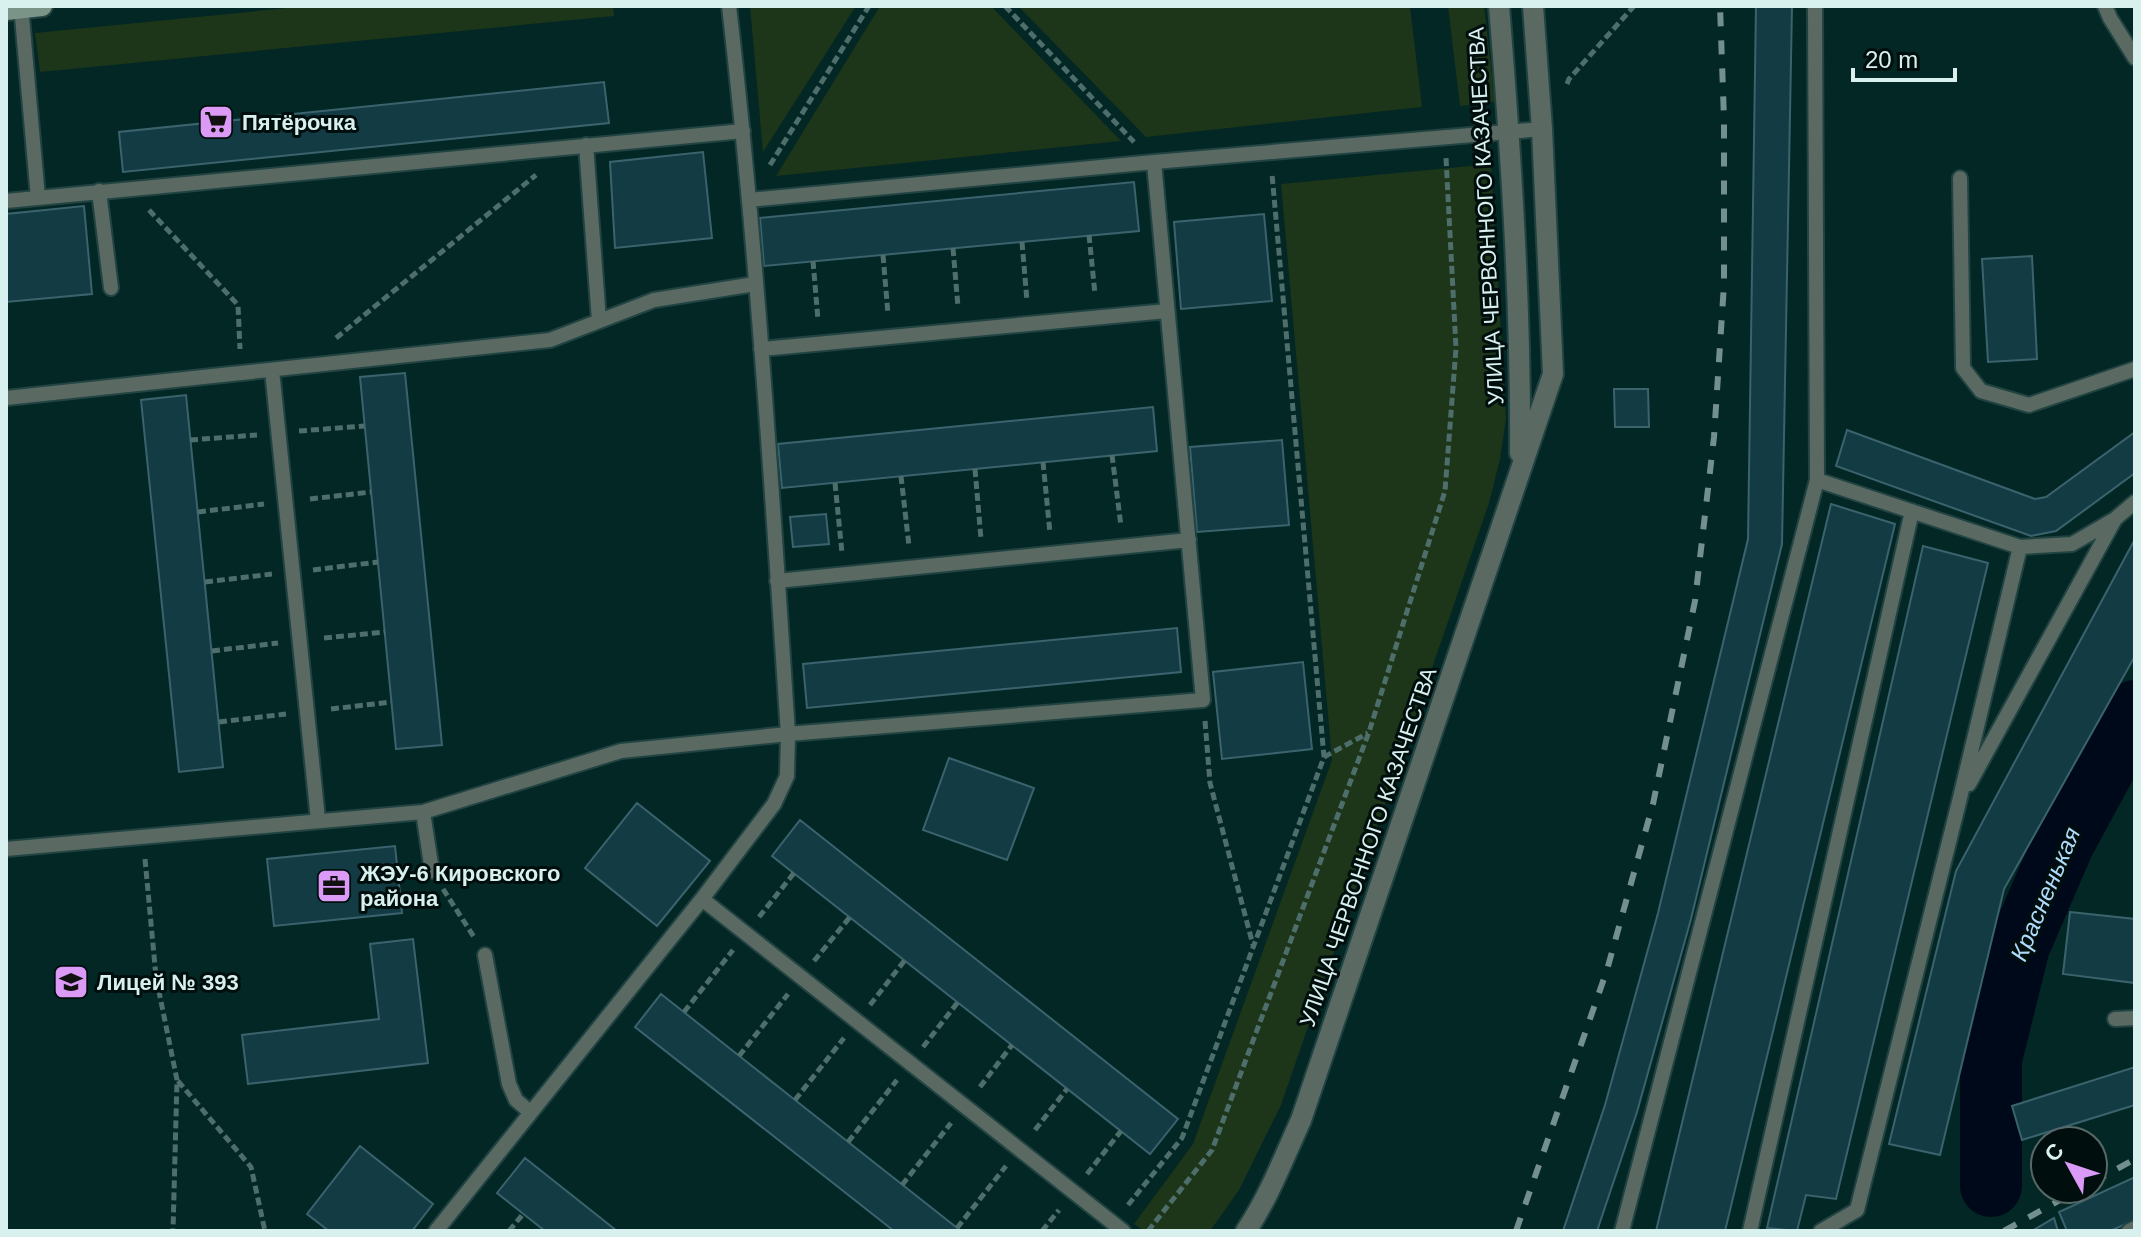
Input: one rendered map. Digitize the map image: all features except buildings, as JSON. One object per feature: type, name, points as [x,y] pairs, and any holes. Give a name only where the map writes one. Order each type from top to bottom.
[{"type":"main road","points":[[16,8],[42,6]]},
{"type":"street","name":"УЛИЦА ЧЕРВОННОГО КАЗАЧЕСТВА","points":[[1499,6],[1521,358],[1520,471]]},
{"type":"street","name":"УЛИЦА ЧЕРВОННОГО КАЗАЧЕСТВА","points":[[1246,1231],[1278,1172],[1301,1120],[1553,374],[1533,6]]},
{"type":"lane","points":[[436,1231],[702,899],[774,804],[787,776],[788,734],[761,349],[729,6]]},
{"type":"lane","points":[[1622,1231],[1817,480],[1815,6]]},
{"type":"lane","points":[[2105,6],[2135,58]]},
{"type":"lane","points":[[16,8],[38,198]]},
{"type":"lane","points":[[749,200],[1542,129]]},
{"type":"lane","points":[[6,201],[743,131]]},
{"type":"lane","points":[[579,146],[599,321]]},
{"type":"lane","points":[[6,849],[423,812],[621,751],[1203,700],[1154,162]]},
{"type":"lane","points":[[1960,178],[1963,368],[1981,391],[2029,405],[2135,369]]},
{"type":"lane","points":[[99,191],[111,288]]},
{"type":"lane","points":[[6,398],[550,340],[654,300],[755,284]]},
{"type":"lane","points":[[761,349],[1167,311]]},
{"type":"lane","points":[[272,370],[318,820]]},
{"type":"lane","points":[[1817,480],[2020,547],[2072,544],[2115,519],[2135,502]]},
{"type":"lane","points":[[1750,1231],[1912,511]]},
{"type":"lane","points":[[1959,802],[2115,519]]},
{"type":"lane","points":[[777,581],[1189,540]]},
{"type":"lane","points":[[1821,1231],[1857,1210],[2020,547]]},
{"type":"lane","points":[[423,812],[432,871]]},
{"type":"lane","points":[[702,899],[1118,1227]]},
{"type":"lane","points":[[485,955],[509,1084],[516,1100],[530,1112]]},
{"type":"lane","points":[[2115,1019],[2135,1018]]},
{"type":"lane","points":[[2129,1231],[2135,1228]]},
{"type":"path","points":[[749,200],[869,6]]},
{"type":"path","points":[[1005,6],[1154,162]]},
{"type":"path","points":[[1565,90],[1569,79],[1634,6]]},
{"type":"path","points":[[1148,1231],[1212,1150],[1369,732],[1445,491],[1456,348],[1446,174],[1446,152],[1450,138]]},
{"type":"path","points":[[301,367],[579,146]]},
{"type":"path","points":[[1118,1227],[1182,1138],[1324,757],[1270,153]]},
{"type":"path","points":[[129,189],[238,305],[242,372]]},
{"type":"path","points":[[1089,235],[1098,317]]},
{"type":"path","points":[[1022,242],[1029,324]]},
{"type":"path","points":[[953,248],[961,330]]},
{"type":"path","points":[[883,255],[890,337]]},
{"type":"path","points":[[813,261],[820,344]]},
{"type":"path","points":[[1112,455],[1123,546]]},
{"type":"path","points":[[1043,462],[1052,554]]},
{"type":"path","points":[[975,469],[983,560]]},
{"type":"path","points":[[901,476],[912,567]]},
{"type":"path","points":[[835,483],[844,574]]},
{"type":"path","points":[[1203,700],[1210,783],[1253,946]]},
{"type":"path","points":[[1324,757],[1369,732]]},
{"type":"path","points":[[144,856],[156,977],[177,1080],[173,1231]]},
{"type":"path","points":[[432,871],[485,955]]},
{"type":"path","points":[[177,1080],[251,1167],[265,1231]]},
{"type":"path","points":[[509,1231],[523,1214]]},
{"type":"green space","points":[[308,6],[613,6],[614,16],[40,72],[35,33]]},
{"type":"green space","points":[[750,6],[856,6],[763,152]]},
{"type":"green space","points":[[880,6],[991,6],[1121,141],[776,176]]},
{"type":"green space","points":[[1018,6],[1410,6],[1422,107],[1146,137]]},
{"type":"green space","points":[[1448,6],[1484,6],[1495,102],[1460,106]]},
{"type":"green space","points":[[1491,164],[1506,419],[1489,503],[1281,1105],[1239,1190],[1210,1231],[1144,1231],[1134,1224],[1193,1144],[1332,760],[1281,184]]},
{"type":"waterway","name":"Красненькая","points":[[1991,1186],[1991,1059],[2019,946],[2064,842],[2135,711]]},
{"type":"railway","points":[[1516,1231],[1607,970],[1653,804],[1695,601],[1714,437],[1724,284],[1720,6]]},
{"type":"railway","points":[[2109,1173],[2135,1159]]},
{"type":"railway","points":[[2004,1231],[2051,1205]]},
{"type":"place","name":"Пятёрочка","points":[[216,122]]},
{"type":"place","name":"ЖЭУ-6 Кировского района","points":[[334,886]]},
{"type":"place","name":"Лицей № 393","points":[[71,982]]}]
